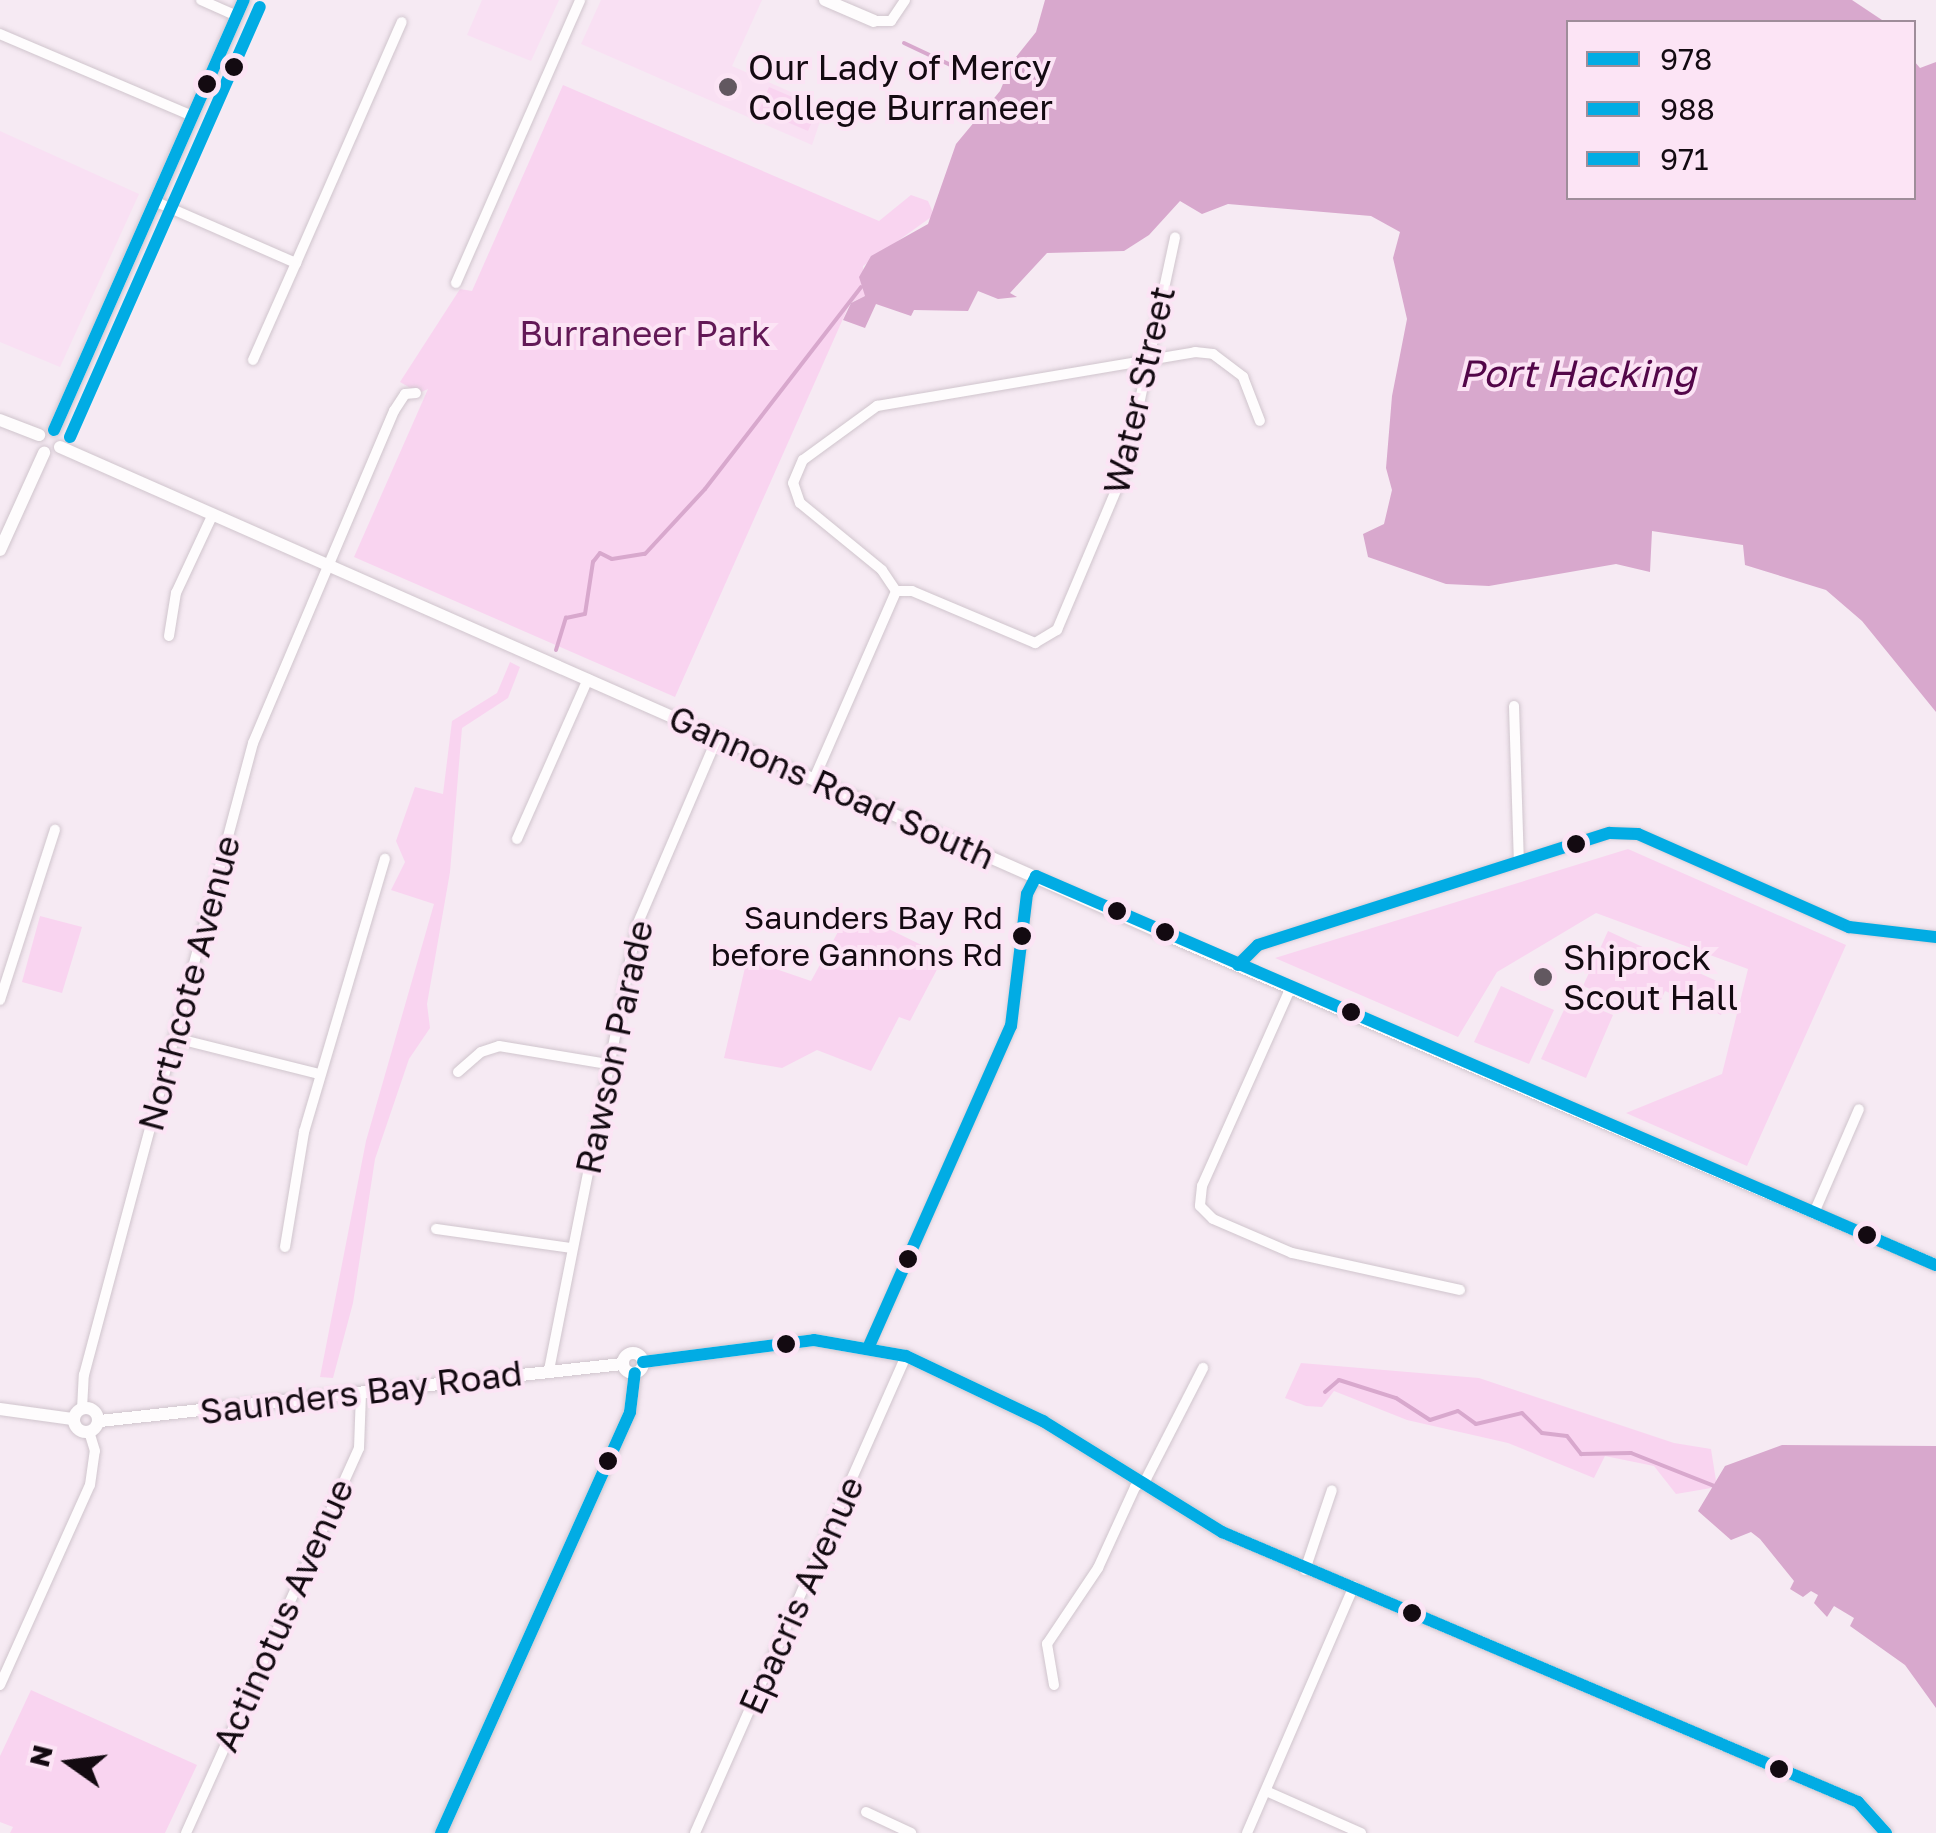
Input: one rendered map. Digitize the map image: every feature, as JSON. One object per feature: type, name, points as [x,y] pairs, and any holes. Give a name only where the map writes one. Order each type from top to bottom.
[{"type":"street","points":[[201,0],[237,16]]},
{"type":"street","points":[[44,453],[60,447],[54,430],[244,0]]},
{"type":"street","points":[[456,283],[580,0]]},
{"type":"street","points":[[825,0],[874,21],[891,20],[905,0]]},
{"type":"street","points":[[253,360],[402,22]]},
{"type":"street","points":[[0,34],[192,116]]},
{"type":"street","points":[[154,200],[296,263]]},
{"type":"street","name":"Water Street","points":[[896,591],[912,591],[1035,644],[1057,630],[1119,489],[1175,237]]},
{"type":"street","points":[[814,778],[896,591],[882,570],[800,503],[794,484],[803,460],[883,404],[1213,354],[1243,377],[1260,421]]},
{"type":"street","name":"Northcote Avenue","points":[[77,1414],[84,1374],[253,743],[326,565],[407,391]]},
{"type":"street","points":[[0,420],[38,435],[54,430]]},
{"type":"street","points":[[0,550],[44,453],[38,435]]},
{"type":"street","name":"Gannons Road South","points":[[60,447],[1238,965],[1936,1264]]},
{"type":"street","points":[[169,636],[178,587],[214,514]]},
{"type":"street","points":[[517,839],[588,679]]},
{"type":"street","points":[[1514,706],[1519,862]]},
{"type":"street","name":"Rawson Parade","points":[[549,1370],[608,1064],[646,896],[718,736]]},
{"type":"street","points":[[0,1000],[55,830]]},
{"type":"street","points":[[1238,965],[1258,945],[1610,833],[1638,834],[1849,927],[1936,937]]},
{"type":"street","points":[[285,1248],[319,1074],[385,859]]},
{"type":"street","points":[[869,1346],[1011,1026],[1027,894],[1036,876]]},
{"type":"street","points":[[1291,988],[1202,1186],[1200,1206],[1213,1219],[1292,1253],[1460,1290]]},
{"type":"street","points":[[175,1038],[319,1074]]},
{"type":"street","points":[[458,1072],[480,1052],[499,1046],[608,1064]]},
{"type":"street","points":[[1814,1213],[1859,1109]]},
{"type":"street","points":[[436,1229],[571,1248]]},
{"type":"street","points":[[442,1833],[630,1412],[639,1368],[777,1342],[869,1346],[906,1356],[1044,1422],[1141,1484],[1304,1571],[1354,1586],[1858,1802],[1886,1833]]},
{"type":"street","name":"Saunders Bay Road","points":[[95,1426],[622,1364],[630,1353],[639,1368]]},
{"type":"street","name":"Epacris Avenue","points":[[695,1833],[906,1356]]},
{"type":"street","points":[[1054,1685],[1047,1644],[1098,1568],[1203,1368]]},
{"type":"street","name":"Actinotus Avenue","points":[[186,1833],[359,1448],[361,1393]]},
{"type":"street","points":[[0,1409],[77,1414],[95,1426],[90,1485],[0,1685]]},
{"type":"street","points":[[1304,1571],[1332,1490]]},
{"type":"street","points":[[1247,1833],[1354,1586]]},
{"type":"street","points":[[1266,1791],[1361,1833]]},
{"type":"street","points":[[866,1812],[911,1833]]},
{"type":"shaded area","points":[[482,0],[559,0],[531,61],[467,35]]},
{"type":"shaded area","name":"Our Lady of Mercy College Burraneer","points":[[601,0],[762,0],[732,66],[825,107],[812,145],[581,44]]},
{"type":"shaded area","points":[[0,131],[139,194],[60,367],[0,342]]},
{"type":"green space","name":"Burraneer Park","points":[[563,85],[879,221],[911,195],[928,201],[934,215],[863,266],[865,296],[850,303],[675,697],[354,557],[428,389],[419,393],[400,382],[460,289],[472,291]]},
{"type":"green space","points":[[769,87],[818,108],[808,131],[759,110]]},
{"type":"green space","points":[[510,662],[520,667],[508,698],[462,728],[450,872],[427,1004],[430,1028],[409,1059],[375,1159],[353,1303],[333,1378],[320,1377],[366,1141],[434,904],[391,890],[405,862],[396,841],[415,787],[443,794],[452,721],[497,693]]},
{"type":"green space","points":[[1628,849],[1846,945],[1747,1166],[1626,1113],[1722,1074],[1748,969],[1596,913],[1497,972],[1458,1037],[1275,958]]},
{"type":"green space","points":[[850,910],[944,956],[910,1021],[899,1017],[871,1071],[817,1050],[782,1068],[724,1058],[747,959],[811,981]]},
{"type":"green space","points":[[40,916],[82,927],[62,993],[22,982]]},
{"type":"green space","points":[[1608,931],[1734,989],[1721,1015],[1665,991],[1661,1000],[1647,993],[1640,1010],[1583,986]]},
{"type":"green space","points":[[1501,986],[1554,1010],[1529,1064],[1474,1042]]},
{"type":"green space","points":[[1570,997],[1613,1015],[1586,1078],[1541,1059]]},
{"type":"green space","points":[[1301,1363],[1479,1378],[1674,1443],[1711,1449],[1717,1487],[1676,1494],[1654,1466],[1605,1456],[1594,1478],[1508,1443],[1407,1420],[1334,1391],[1322,1407],[1306,1406],[1285,1398]]},
{"type":"green space","points":[[31,1690],[197,1765],[165,1833],[10,1833],[13,1827],[0,1822],[0,1756]]},
{"type":"water","name":"Port Hacking","points":[[1045,0],[1852,0],[1882,20],[1566,20],[1566,200],[1916,200],[1916,63],[1920,68],[1936,62],[1936,712],[1862,621],[1826,590],[1745,565],[1743,545],[1652,531],[1650,572],[1616,564],[1489,586],[1446,584],[1368,557],[1363,534],[1384,524],[1392,490],[1386,468],[1392,396],[1407,319],[1393,258],[1400,232],[1371,216],[1228,204],[1202,214],[1180,201],[1149,235],[1124,251],[1047,253],[1010,293],[1017,297],[998,299],[978,291],[968,311],[914,310],[911,316],[876,304],[865,328],[843,320],[851,303],[865,296],[859,277],[871,256],[928,224],[956,144],[1000,91],[1012,62],[1036,32]]},
{"type":"water","points":[[1782,1445],[1936,1446],[1936,1708],[1905,1665],[1850,1626],[1854,1618],[1834,1606],[1827,1617],[1814,1603],[1818,1595],[1811,1591],[1803,1597],[1790,1589],[1794,1581],[1760,1539],[1751,1532],[1731,1540],[1698,1511],[1725,1466]]},
{"type":"waterway","points":[[904,43],[970,74]]},
{"type":"waterway","points":[[556,650],[566,618],[585,614],[593,562],[600,553],[612,559],[645,554],[705,489],[861,287]]},
{"type":"waterway","points":[[1325,1392],[1339,1380],[1396,1398],[1430,1420],[1458,1411],[1476,1424],[1522,1413],[1542,1433],[1567,1436],[1581,1454],[1631,1453],[1717,1487]]},
{"type":"transit line","name":"988","points":[[54,430],[244,0]]},
{"type":"transit line","name":"971","points":[[70,437],[260,7]]},
{"type":"transit line","name":"978","points":[[1238,965],[1258,945],[1610,833],[1638,834],[1849,927],[1936,937]]},
{"type":"transit line","name":"978","points":[[869,1346],[1011,1026],[1027,894],[1036,876],[1936,1265]]},
{"type":"transit line","name":"978","points":[[643,1362],[814,1340],[906,1356],[1043,1421],[1222,1532],[1858,1802],[1886,1833]]},
{"type":"transit line","name":"978","points":[[441,1833],[630,1412],[635,1373]]},
{"type":"place","name":"Our Lady of Mercy College Burraneer","points":[[728,87]]},
{"type":"place","name":"Saunders Bay Rd before Gannons Rd","points":[[1022,936]]},
{"type":"place","name":"Shiprock Scout Hall","points":[[1543,977]]}]
